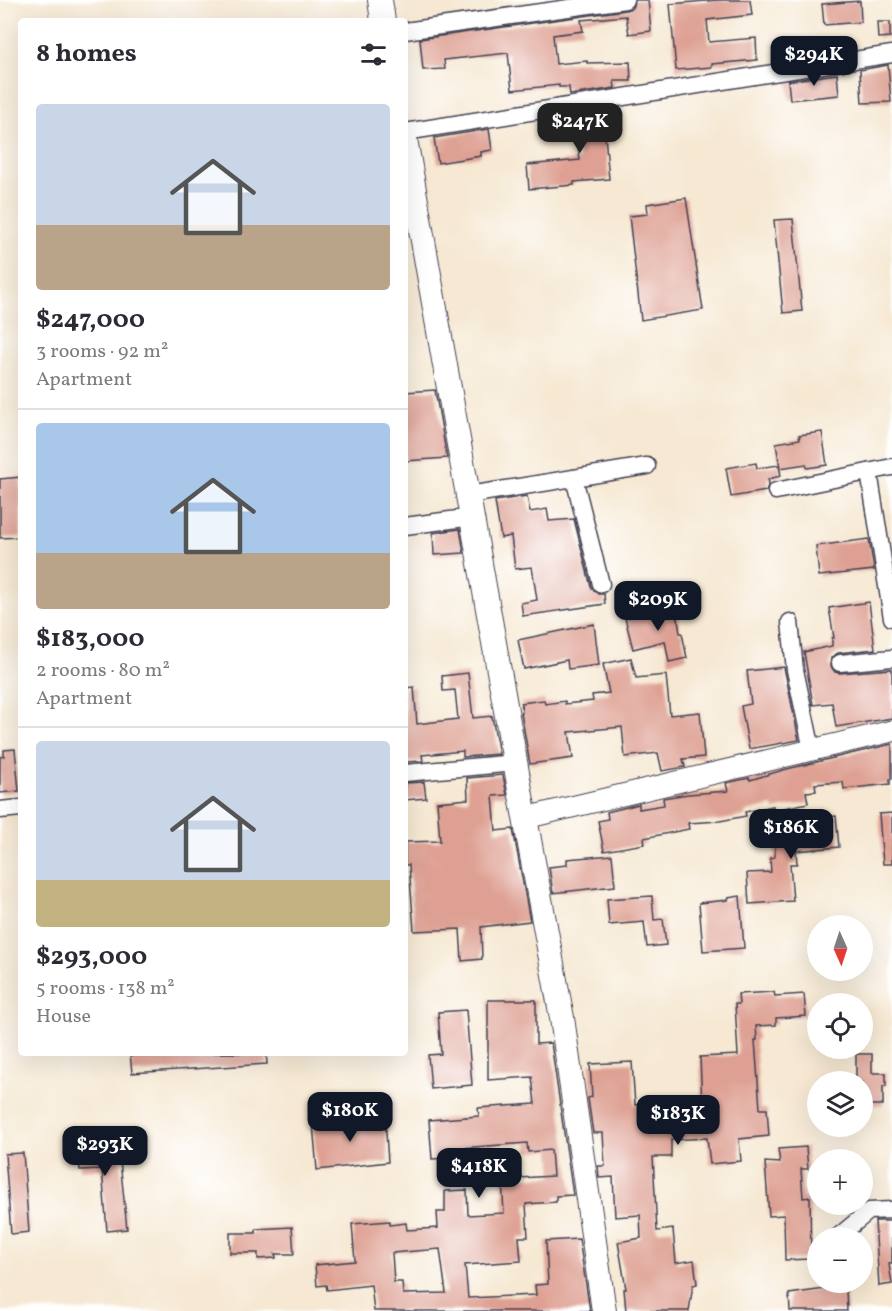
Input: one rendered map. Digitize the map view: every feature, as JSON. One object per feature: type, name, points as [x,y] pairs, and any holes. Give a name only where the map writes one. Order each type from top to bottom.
[{"type":"main road","points":[[380,0],[383,18]]},
{"type":"main road","points":[[408,156],[562,1017],[604,1311]]},
{"type":"street","points":[[408,31],[577,3],[625,0]]},
{"type":"street","points":[[408,132],[892,54]]},
{"type":"street","points":[[408,525],[574,478],[647,466]]},
{"type":"street","points":[[776,491],[892,467]]},
{"type":"street","points":[[869,472],[888,561],[892,618]]},
{"type":"street","points":[[574,478],[601,584]]},
{"type":"street","points":[[790,622],[795,670],[812,750]]},
{"type":"street","points":[[840,663],[892,658]]},
{"type":"street","points":[[525,818],[892,731]]},
{"type":"street","points":[[408,773],[515,763]]},
{"type":"street","points":[[0,810],[18,808]]},
{"type":"street","points":[[850,1227],[869,1211],[892,1210]]},
{"type":"building","points":[[635,0],[648,0],[651,31],[629,34],[626,16],[581,20],[583,31],[553,35],[556,64],[587,61],[587,63],[630,62],[631,81],[614,81],[615,88],[570,95],[569,87],[559,87],[559,85],[512,90],[508,53],[444,60],[445,69],[423,70],[420,39],[626,10],[632,8]]},
{"type":"building","points":[[750,0],[752,15],[707,20],[709,42],[756,38],[757,60],[676,70],[670,4]]},
{"type":"building","points":[[860,1],[861,22],[824,25],[822,4]]},
{"type":"building","points":[[877,22],[890,22],[890,37],[878,38]]},
{"type":"building","points":[[888,65],[891,102],[862,103],[860,70]]},
{"type":"building","points":[[837,74],[839,95],[790,100],[788,81]]},
{"type":"building","points":[[618,109],[621,133],[605,135],[609,179],[529,189],[527,165],[580,160],[573,116]]},
{"type":"building","points":[[489,129],[492,150],[481,152],[481,156],[438,163],[434,138]]},
{"type":"building","points":[[686,198],[703,310],[641,320],[629,216],[648,214],[647,204]]},
{"type":"building","points":[[793,219],[802,311],[783,313],[774,220]]},
{"type":"building","points":[[435,390],[447,458],[408,461],[408,392]]},
{"type":"building","points":[[822,432],[827,465],[807,468],[806,464],[780,468],[776,443],[800,439],[799,435]]},
{"type":"building","points":[[756,463],[757,468],[779,465],[781,476],[768,479],[766,491],[731,497],[726,468]]},
{"type":"building","points":[[18,477],[18,537],[0,538],[0,479]]},
{"type":"building","points":[[527,496],[530,512],[547,509],[549,521],[574,519],[591,587],[598,594],[604,594],[605,604],[523,616],[521,603],[537,600],[532,567],[515,569],[511,536],[501,538],[495,501]]},
{"type":"building","points":[[460,529],[464,553],[434,555],[433,533]]},
{"type":"building","points":[[869,539],[874,570],[819,576],[816,546]]},
{"type":"building","points":[[869,602],[875,649],[838,653],[831,658],[830,665],[835,672],[840,673],[892,669],[892,718],[836,727],[832,703],[813,705],[804,652],[832,646],[832,638],[834,638],[829,608]]},
{"type":"building","points":[[676,606],[687,658],[669,662],[665,641],[633,649],[625,618],[655,611],[655,609]]},
{"type":"building","points":[[594,624],[599,665],[568,669],[567,660],[524,669],[518,640]]},
{"type":"building","points":[[631,658],[636,678],[666,675],[670,715],[700,712],[704,757],[683,759],[685,767],[662,771],[658,753],[625,757],[622,727],[569,732],[573,758],[530,764],[521,703],[544,700],[545,704],[593,701],[592,695],[609,693],[603,664]]},
{"type":"building","points":[[784,667],[799,740],[749,749],[741,706],[751,704],[747,671]]},
{"type":"building","points":[[468,673],[473,718],[492,716],[499,754],[463,757],[463,751],[422,755],[423,761],[408,762],[408,688],[414,687],[417,724],[458,719],[455,690],[443,691],[442,676]]},
{"type":"building","points":[[892,744],[890,784],[844,789],[843,782],[815,784],[816,791],[806,792],[808,803],[774,810],[773,806],[745,812],[746,816],[720,821],[688,823],[689,829],[644,838],[645,844],[604,851],[598,821],[608,819],[607,812],[639,804],[639,809],[664,805],[663,798],[728,791],[726,783],[749,778],[750,780]]},
{"type":"building","points":[[15,749],[18,791],[0,793],[0,757],[4,756],[4,750]]},
{"type":"building","points":[[503,775],[507,795],[493,796],[496,831],[513,829],[530,921],[481,927],[482,959],[462,961],[460,929],[414,931],[408,842],[440,841],[437,802],[468,799],[467,778]]},
{"type":"building","points":[[424,782],[426,798],[408,800],[408,783]]},
{"type":"building","points":[[892,813],[892,864],[883,864],[879,814]]},
{"type":"building","points":[[836,816],[839,847],[796,851],[797,864],[790,864],[793,901],[749,904],[747,873],[771,872],[770,858],[775,857],[775,845],[786,845],[785,831],[801,830],[800,819]]},
{"type":"building","points":[[612,855],[615,886],[553,893],[549,867],[567,865],[567,859]]},
{"type":"building","points":[[652,896],[654,920],[663,919],[666,945],[647,947],[644,922],[609,925],[607,899]]},
{"type":"building","points":[[740,896],[744,948],[703,951],[699,903],[728,900],[728,898]]},
{"type":"building","points":[[774,992],[775,996],[804,994],[806,1016],[776,1018],[776,1025],[756,1026],[760,1109],[767,1109],[769,1136],[739,1139],[741,1161],[710,1164],[707,1138],[671,1140],[671,1157],[653,1157],[657,1231],[673,1229],[676,1263],[694,1260],[697,1284],[693,1285],[689,1311],[626,1311],[624,1289],[626,1289],[618,1242],[641,1238],[640,1215],[615,1217],[613,1177],[599,1178],[598,1166],[605,1166],[603,1133],[593,1133],[588,1098],[592,1097],[590,1064],[632,1062],[635,1105],[639,1104],[639,1108],[702,1106],[700,1057],[738,1055],[735,1004],[739,1004],[738,994]]},
{"type":"building","points":[[488,1000],[536,1000],[536,1044],[551,1043],[573,1195],[556,1196],[556,1202],[526,1204],[528,1237],[519,1237],[521,1261],[465,1265],[468,1298],[536,1295],[535,1285],[548,1284],[546,1241],[579,1239],[590,1311],[374,1311],[371,1285],[327,1290],[326,1285],[317,1286],[315,1265],[355,1261],[352,1224],[390,1221],[390,1225],[406,1223],[407,1230],[438,1228],[437,1212],[445,1212],[445,1191],[467,1190],[468,1215],[504,1213],[502,1179],[553,1176],[551,1150],[528,1152],[527,1143],[462,1148],[463,1157],[432,1159],[429,1120],[479,1116],[478,1108],[535,1104],[532,1077],[488,1080]],"holes":[[[440,1249],[446,1293],[403,1294],[402,1282],[394,1282],[392,1253]]]},
{"type":"building","points":[[466,1010],[472,1085],[431,1089],[428,1055],[441,1054],[438,1012]]},
{"type":"building","points":[[130,1056],[266,1056],[267,1064],[132,1073]]},
{"type":"building","points":[[856,1059],[872,1059],[872,1071],[856,1071]]},
{"type":"building","points":[[873,1073],[886,1073],[883,1105],[873,1105]]},
{"type":"building","points":[[385,1118],[388,1162],[317,1170],[313,1124]]},
{"type":"building","points":[[93,1127],[95,1153],[119,1151],[127,1229],[107,1231],[102,1169],[80,1170],[77,1128]]},
{"type":"building","points":[[806,1147],[807,1169],[801,1169],[803,1198],[807,1197],[807,1215],[810,1215],[810,1227],[807,1227],[807,1259],[785,1260],[784,1215],[769,1216],[765,1162],[780,1163],[778,1149]]},
{"type":"building","points":[[23,1153],[29,1232],[11,1234],[5,1154]]},
{"type":"building","points":[[875,1221],[892,1221],[892,1263],[889,1264],[892,1284],[879,1286]]},
{"type":"building","points":[[292,1227],[294,1254],[275,1254],[276,1258],[258,1259],[258,1253],[230,1253],[230,1233],[256,1233],[256,1229]]},
{"type":"building","points":[[807,1292],[846,1293],[847,1311],[790,1311],[789,1294]]}]
